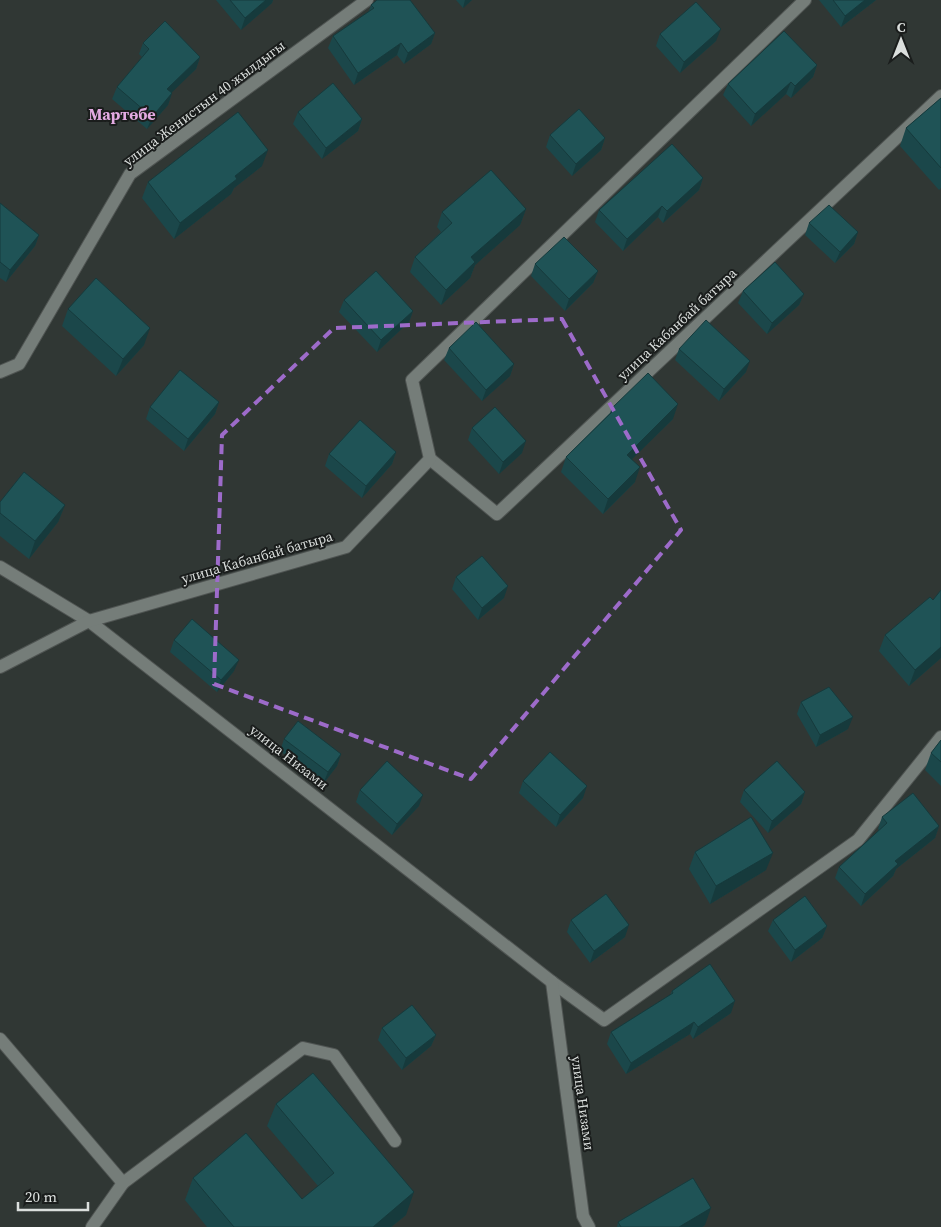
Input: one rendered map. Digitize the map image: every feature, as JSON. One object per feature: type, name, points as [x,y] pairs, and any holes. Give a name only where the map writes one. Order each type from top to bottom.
[{"type":"street","name":"улица Женистын 40 жылдыгы","points":[[0,372],[19,364],[130,174],[367,0]]},
{"type":"street","points":[[430,459],[412,380],[805,0]]},
{"type":"street","name":"улица Кабанбай батыра","points":[[0,667],[89,620],[346,547],[430,459],[497,514],[941,96]]},
{"type":"street","name":"улица Низами","points":[[0,567],[89,620],[552,982],[604,1020],[858,840],[941,737]]},
{"type":"street","name":"улица Низами","points":[[552,982],[583,1216],[588,1227]]},
{"type":"street","points":[[0,1038],[123,1183]]},
{"type":"street","points":[[92,1227],[123,1183],[303,1048],[334,1055],[395,1141]]},
{"type":"highlighted area","points":[[562,319],[681,530],[471,779],[214,684],[222,435],[334,328]]},
{"type":"building","points":[[230,0],[266,0],[245,18]]},
{"type":"building","points":[[377,0],[410,0],[435,33],[408,53],[401,43],[358,73],[333,36],[374,8],[371,5]]},
{"type":"building","points":[[833,0],[865,0],[845,16]]},
{"type":"building","points":[[696,2],[721,29],[684,62],[660,34]]},
{"type":"building","points":[[165,21],[200,57],[167,89],[172,93],[152,117],[117,87],[149,49],[143,43]]},
{"type":"building","points":[[784,31],[817,65],[795,86],[791,82],[755,114],[728,84]]},
{"type":"building","points":[[333,83],[362,119],[326,148],[298,112]]},
{"type":"building","points":[[941,98],[941,168],[906,128]]},
{"type":"building","points":[[579,109],[605,138],[576,164],[550,135]]},
{"type":"building","points":[[238,112],[268,150],[235,176],[237,179],[180,223],[148,182]]},
{"type":"building","points":[[672,144],[703,178],[667,211],[662,206],[627,239],[599,210]]},
{"type":"building","points":[[491,170],[526,209],[471,257],[475,262],[446,290],[415,257],[452,223],[442,212]]},
{"type":"building","points":[[0,203],[39,235],[10,270],[0,262]]},
{"type":"building","points":[[829,205],[858,232],[840,252],[809,223]]},
{"type":"building","points":[[564,237],[598,271],[569,299],[535,264]]},
{"type":"building","points":[[775,262],[804,294],[772,323],[743,291]]},
{"type":"building","points":[[376,271],[413,311],[381,340],[344,300]]},
{"type":"building","points":[[96,278],[150,328],[123,359],[68,309]]},
{"type":"building","points":[[706,320],[750,361],[724,389],[679,349]]},
{"type":"building","points":[[476,322],[514,364],[486,390],[449,348]]},
{"type":"building","points":[[180,370],[219,402],[188,439],[150,407]]},
{"type":"building","points":[[648,373],[678,404],[627,455],[640,467],[608,499],[566,457],[614,410],[612,408]]},
{"type":"building","points":[[495,407],[526,441],[503,462],[472,428]]},
{"type":"building","points":[[360,420],[396,452],[366,486],[329,454]]},
{"type":"building","points":[[24,472],[65,505],[35,541],[0,513],[0,502]]},
{"type":"building","points":[[482,556],[508,586],[482,608],[456,577]]},
{"type":"building","points":[[941,590],[941,647],[915,670],[885,635],[930,597],[933,600]]},
{"type":"building","points":[[192,619],[239,660],[221,680],[174,640]]},
{"type":"building","points":[[829,687],[853,717],[820,735],[801,702]]},
{"type":"building","points":[[298,721],[341,754],[328,772],[284,739]]},
{"type":"building","points":[[941,740],[941,762],[931,753]]},
{"type":"building","points":[[550,752],[587,786],[560,815],[523,781]]},
{"type":"building","points":[[387,761],[423,795],[397,824],[360,790]]},
{"type":"building","points":[[777,761],[805,792],[772,821],[744,790]]},
{"type":"building","points":[[913,793],[939,826],[895,861],[898,864],[865,894],[839,867],[887,823],[882,817]]},
{"type":"building","points":[[751,817],[773,853],[716,886],[695,852]]},
{"type":"building","points":[[606,894],[629,925],[594,951],[571,920]]},
{"type":"building","points":[[805,896],[827,926],[795,950],[773,920]]},
{"type":"building","points":[[710,964],[735,1001],[698,1027],[694,1022],[631,1063],[611,1032],[673,993],[672,991]]},
{"type":"building","points":[[412,1005],[436,1035],[406,1058],[382,1028]]},
{"type":"building","points":[[313,1073],[414,1192],[373,1227],[234,1227],[193,1178],[246,1133],[302,1199],[334,1173],[276,1104]]},
{"type":"building","points":[[693,1178],[711,1208],[679,1227],[621,1227],[618,1222]]},
{"type":"district","name":"Мартөбе","points":[[122,114]]}]
